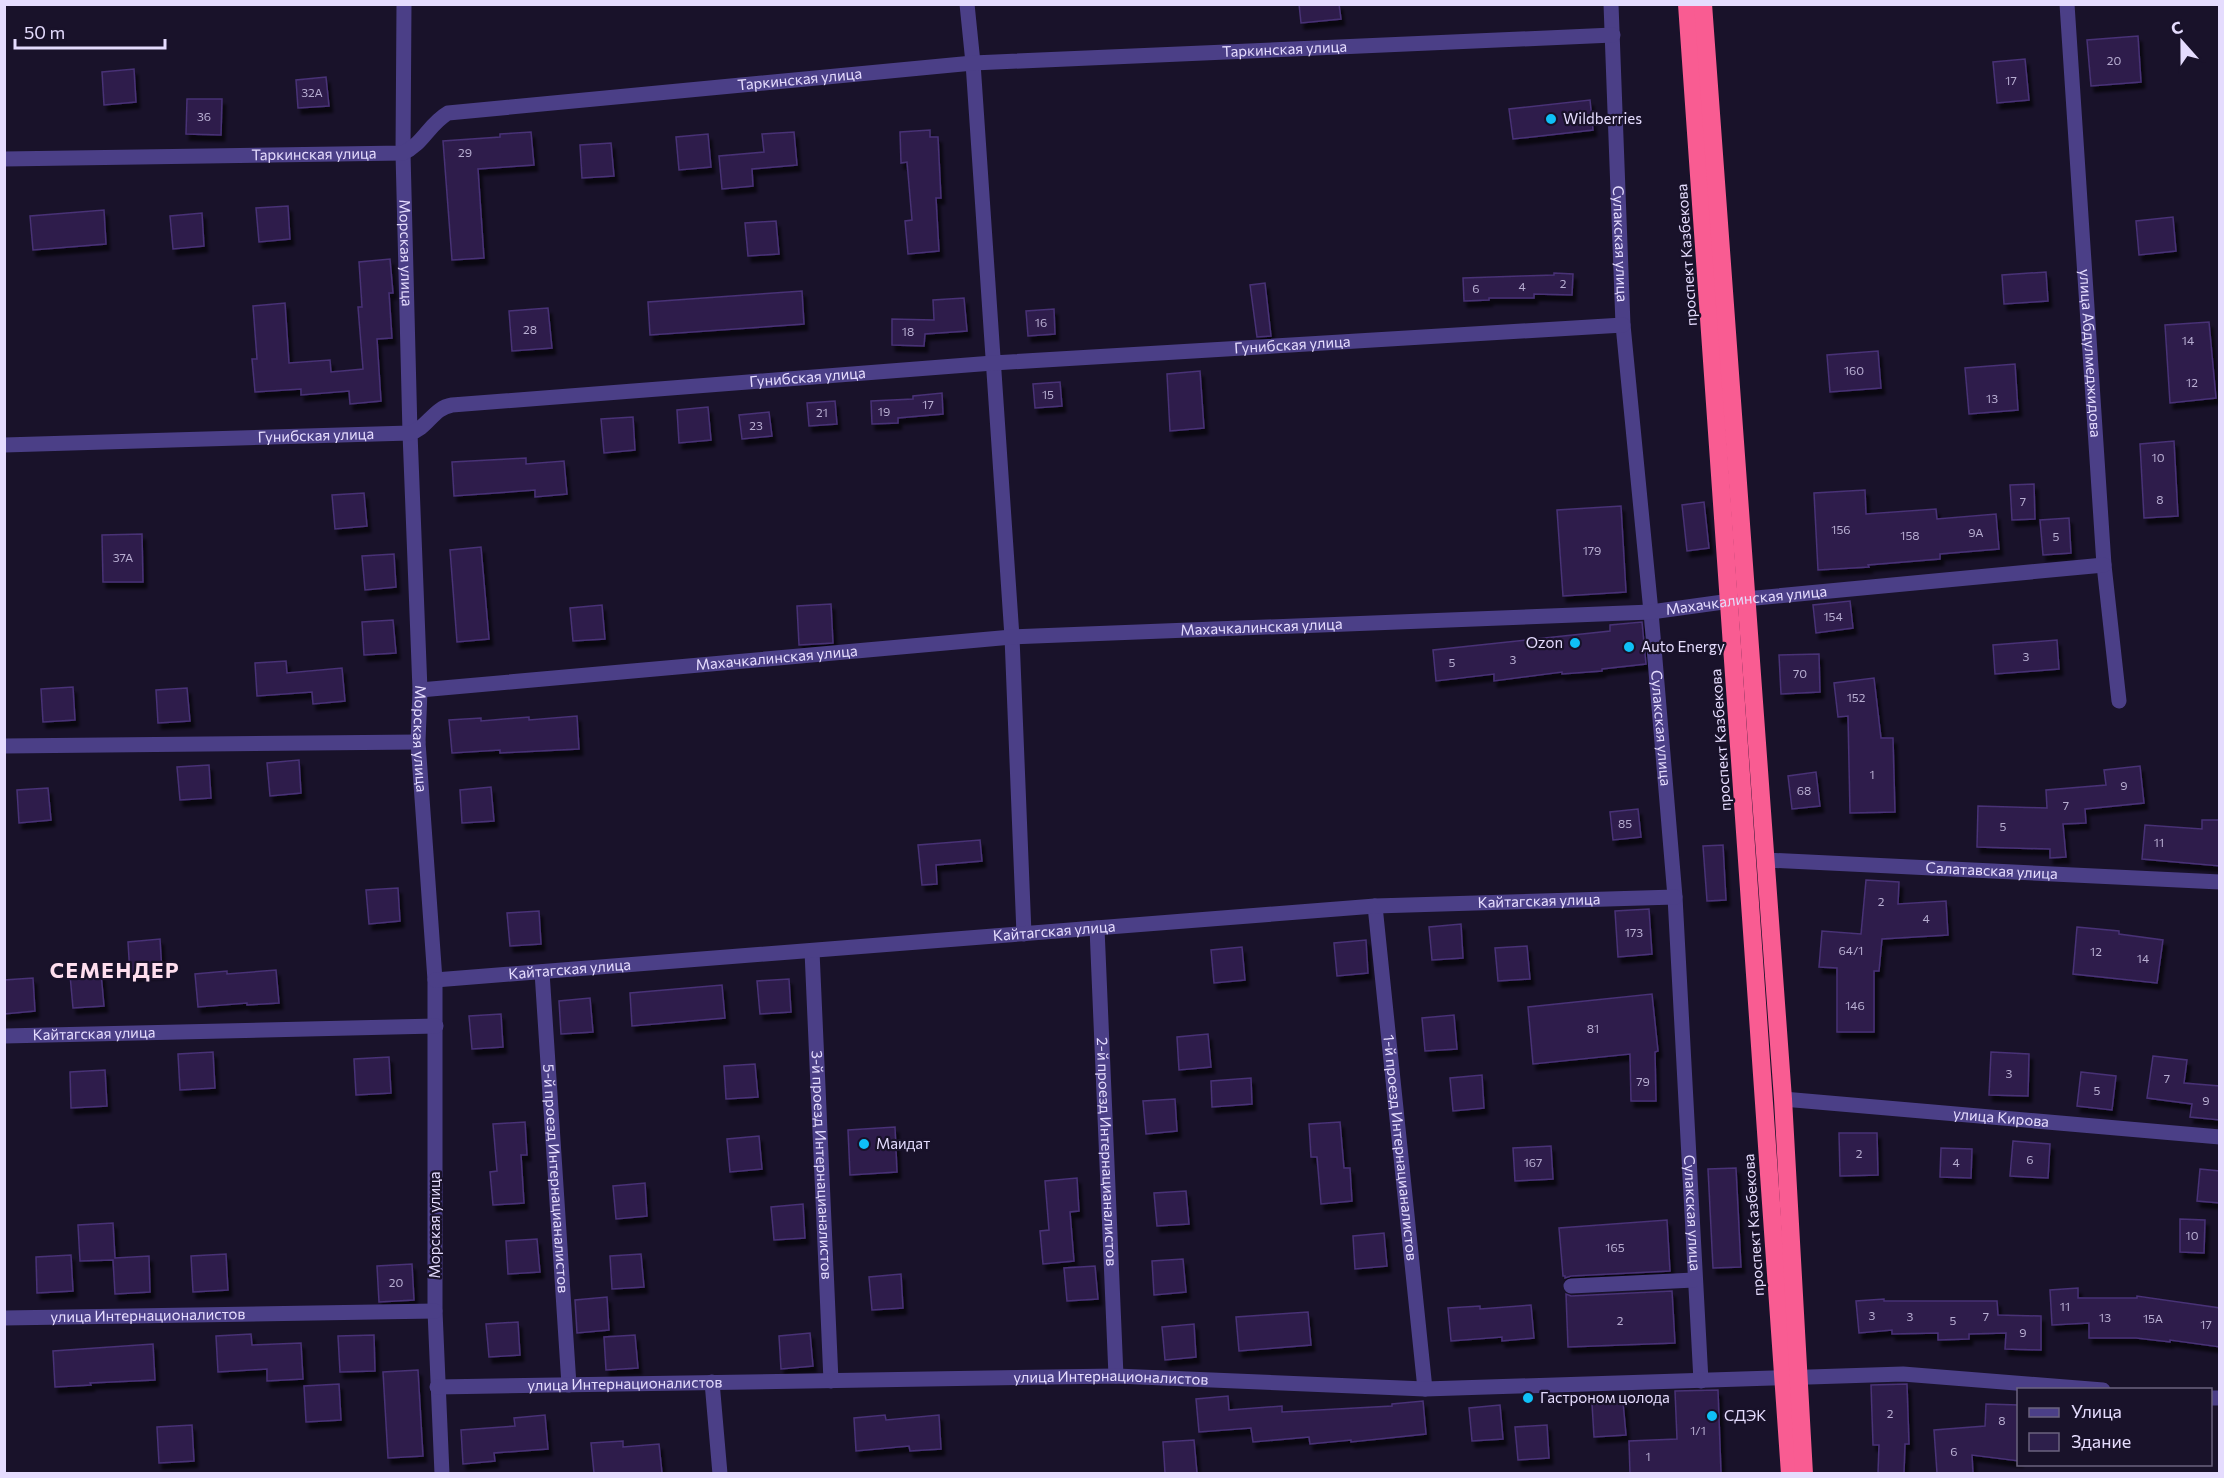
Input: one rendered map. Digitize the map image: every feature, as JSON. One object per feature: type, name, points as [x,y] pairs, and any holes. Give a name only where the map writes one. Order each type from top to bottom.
[{"type":"highway","name":"проспект Казбекова","points":[[1687,4],[1737,600],[1766,860],[1783,1099],[1790,1473]]},
{"type":"highway","name":"проспект Казбекова","points":[[1703,4],[1737,600],[1790,1378],[1804,1473]]},
{"type":"street","name":"Морская улица","points":[[404,4],[403,153],[410,433],[420,690],[418,742],[435,980],[435,1311],[442,1473]]},
{"type":"street","points":[[967,4],[973,63],[1012,637],[1024,934]]},
{"type":"street","name":"Сулакская улица","points":[[1611,4],[1623,325],[1651,612],[1675,897],[1701,1381]]},
{"type":"street","name":"улица Абдулмеджидова","points":[[2067,4],[2104,565],[2119,701]]},
{"type":"street","name":"Таркинская улица","points":[[4,159],[403,153],[412,149],[430,126],[448,113],[973,63],[1612,35]]},
{"type":"street","name":"Гунибская улица","points":[[4,445],[410,433],[419,429],[440,409],[452,405],[993,363],[1623,325]]},
{"type":"street","name":"Махачкалинская улица","points":[[420,690],[1012,637],[1651,612],[1737,600],[2104,565]]},
{"type":"street","points":[[4,746],[418,742]]},
{"type":"street","name":"Салатавская улица","points":[[1766,860],[2220,882]]},
{"type":"street","name":"Кайтагская улица","points":[[435,980],[1375,906],[1675,897]]},
{"type":"street","name":"1-й проезд Интернацианалистов","points":[[1375,906],[1425,1389]]},
{"type":"street","name":"2-й проезд Интернацианалистов","points":[[1097,928],[1116,1376]]},
{"type":"street","name":"3-й проезд Интернацианалистов","points":[[812,951],[831,1381]]},
{"type":"street","name":"5-й проезд Интернацианалистов","points":[[542,972],[568,1385]]},
{"type":"street","name":"Кайтагская улица","points":[[4,1036],[436,1026]]},
{"type":"street","name":"улица Кирова","points":[[1783,1099],[2220,1137]]},
{"type":"street","points":[[1571,1286],[1694,1280]]},
{"type":"street","name":"улица Интернационалистов","points":[[4,1318],[435,1311]]},
{"type":"street","name":"улица Интернационалистов","points":[[437,1388],[1116,1376],[1425,1389],[1903,1374],[2090,1388]]},
{"type":"street","points":[[712,1382],[720,1473]]},
{"type":"building","points":[[1299,4],[1339,4],[1341,19],[1301,23]]},
{"type":"building","points":[[2138,36],[2141,82],[2091,86],[2087,40]]},
{"type":"building","points":[[2025,59],[2029,100],[1997,103],[1993,62]]},
{"type":"building","points":[[134,69],[136,102],[104,105],[102,72]]},
{"type":"building","points":[[326,77],[329,106],[298,108],[296,80]]},
{"type":"building","points":[[187,99],[222,99],[221,135],[186,134]]},
{"type":"building","name":"Wildberries","points":[[1590,100],[1593,130],[1513,139],[1509,109]]},
{"type":"building","points":[[930,130],[930,137],[938,137],[941,198],[936,198],[939,251],[908,254],[905,221],[912,220],[907,162],[901,163],[900,132]]},
{"type":"building","points":[[531,132],[534,165],[478,169],[484,258],[452,260],[443,141],[500,137],[500,134]]},
{"type":"building","points":[[794,132],[797,165],[752,169],[753,186],[722,189],[719,156],[764,152],[762,134]]},
{"type":"building","points":[[708,134],[711,167],[679,170],[676,137]]},
{"type":"building","points":[[611,143],[614,176],[582,178],[580,145]]},
{"type":"building","points":[[288,206],[290,239],[259,242],[256,208]]},
{"type":"building","points":[[104,210],[106,244],[33,250],[30,216]]},
{"type":"building","points":[[202,213],[204,246],[173,249],[170,216]]},
{"type":"building","points":[[2173,217],[2176,251],[2139,255],[2136,221]]},
{"type":"building","points":[[776,221],[779,254],[748,256],[745,223]]},
{"type":"building","points":[[390,259],[393,293],[389,293],[392,338],[377,339],[381,401],[350,404],[349,391],[301,395],[301,389],[255,392],[252,359],[257,359],[253,306],[285,303],[289,363],[330,360],[331,372],[363,369],[358,307],[362,307],[359,262]]},
{"type":"building","points":[[2046,272],[2048,301],[2004,304],[2002,275]]},
{"type":"building","points":[[1554,273],[1573,274],[1572,295],[1534,294],[1534,298],[1489,298],[1489,300],[1464,301],[1463,278],[1554,275]]},
{"type":"building","points":[[1265,283],[1271,336],[1257,337],[1250,285]]},
{"type":"building","points":[[802,291],[804,324],[650,335],[648,302]]},
{"type":"building","points":[[964,298],[967,331],[925,334],[924,346],[892,345],[892,319],[934,320],[933,300]]},
{"type":"building","points":[[548,308],[552,348],[512,351],[509,311]]},
{"type":"building","points":[[1054,309],[1055,334],[1028,336],[1026,311]]},
{"type":"building","points":[[2209,322],[2216,398],[2170,403],[2165,325]]},
{"type":"building","points":[[1878,351],[1881,388],[1830,392],[1827,355]]},
{"type":"building","points":[[2015,364],[2018,410],[1969,414],[1965,368]]},
{"type":"building","points":[[1200,371],[1204,428],[1170,431],[1167,374]]},
{"type":"building","points":[[1060,382],[1062,406],[1035,408],[1033,384]]},
{"type":"building","points":[[942,393],[943,414],[898,418],[898,423],[872,424],[871,401],[913,399],[913,396]]},
{"type":"building","points":[[835,401],[837,424],[809,426],[807,403]]},
{"type":"building","points":[[708,407],[711,440],[679,443],[677,410]]},
{"type":"building","points":[[769,412],[772,436],[742,439],[739,415]]},
{"type":"building","points":[[633,417],[635,450],[604,453],[601,419]]},
{"type":"building","points":[[2174,441],[2178,516],[2144,518],[2140,444]]},
{"type":"building","points":[[526,458],[526,464],[564,461],[567,494],[535,497],[535,490],[454,496],[452,462]]},
{"type":"building","points":[[2034,484],[2035,519],[2012,520],[2010,485]]},
{"type":"building","points":[[1865,490],[1866,514],[1936,509],[1937,519],[1996,514],[1999,549],[1940,554],[1940,559],[1818,570],[1814,493]]},
{"type":"building","points":[[364,493],[367,526],[335,529],[332,495]]},
{"type":"building","points":[[1704,502],[1709,548],[1687,551],[1682,505]]},
{"type":"building","points":[[1621,506],[1626,592],[1563,596],[1557,510]]},
{"type":"building","points":[[2069,518],[2071,553],[2043,555],[2040,520]]},
{"type":"building","points":[[142,534],[143,582],[103,582],[102,535]]},
{"type":"building","points":[[481,547],[489,639],[457,642],[450,550]]},
{"type":"building","points":[[394,554],[396,587],[365,590],[362,556]]},
{"type":"building","points":[[1850,601],[1853,628],[1816,633],[1813,605]]},
{"type":"building","points":[[831,604],[833,643],[799,645],[797,606]]},
{"type":"building","points":[[602,605],[605,639],[573,641],[570,608]]},
{"type":"building","points":[[393,620],[396,653],[364,655],[362,622]]},
{"type":"building","points":[[1642,622],[1646,664],[1602,669],[1602,671],[1562,674],[1562,672],[1494,681],[1494,674],[1436,681],[1433,650],[1610,631],[1610,625]]},
{"type":"building","points":[[2057,640],[2059,669],[1995,674],[1993,645]]},
{"type":"building","points":[[1819,654],[1820,692],[1781,694],[1779,655]]},
{"type":"building","points":[[286,661],[287,673],[342,668],[345,701],[313,704],[312,692],[257,696],[255,663]]},
{"type":"building","points":[[1874,678],[1881,738],[1893,738],[1895,812],[1850,813],[1848,716],[1838,717],[1834,683]]},
{"type":"building","points":[[73,687],[75,720],[43,722],[41,689]]},
{"type":"building","points":[[187,688],[190,721],[158,723],[156,690]]},
{"type":"building","points":[[577,716],[579,749],[452,753],[449,720],[481,718],[481,721],[529,717],[529,720]]},
{"type":"building","points":[[299,760],[301,793],[270,796],[267,763]]},
{"type":"building","points":[[209,765],[211,798],[180,800],[177,767]]},
{"type":"building","points":[[2140,766],[2144,803],[2085,809],[2086,823],[2063,824],[2066,857],[2050,858],[2050,849],[1977,847],[1978,806],[2047,808],[2046,790],[2106,785],[2104,770]]},
{"type":"building","points":[[1816,772],[1820,806],[1792,809],[1788,776]]},
{"type":"building","points":[[491,787],[494,821],[462,823],[460,790]]},
{"type":"building","points":[[48,788],[51,820],[19,823],[17,790]]},
{"type":"building","points":[[1638,809],[1641,837],[1613,840],[1610,812]]},
{"type":"building","points":[[2202,820],[2220,820],[2220,866],[2142,859],[2145,825],[2202,829]]},
{"type":"building","points":[[980,840],[982,861],[936,865],[937,884],[922,885],[918,845]]},
{"type":"building","points":[[1723,845],[1726,900],[1707,901],[1703,846]]},
{"type":"building","points":[[1866,880],[1899,882],[1898,904],[1946,901],[1948,935],[1882,939],[1879,971],[1874,971],[1874,1032],[1837,1032],[1837,968],[1819,967],[1822,931],[1861,934]]},
{"type":"building","points":[[398,888],[400,921],[369,924],[366,890]]},
{"type":"building","points":[[1649,909],[1652,954],[1618,957],[1615,911]]},
{"type":"building","points":[[539,911],[541,944],[510,946],[507,913]]},
{"type":"building","points":[[1461,924],[1463,958],[1432,960],[1429,927]]},
{"type":"building","points":[[2077,927],[2119,931],[2119,934],[2163,940],[2157,983],[2073,974]]},
{"type":"building","points":[[160,939],[162,972],[130,975],[128,942]]},
{"type":"building","points":[[1366,940],[1368,973],[1337,976],[1334,943]]},
{"type":"building","points":[[1527,946],[1530,979],[1498,981],[1495,948]]},
{"type":"building","points":[[1242,947],[1245,980],[1214,983],[1211,950]]},
{"type":"building","points":[[276,970],[279,1003],[198,1007],[195,974]]},
{"type":"building","points":[[101,973],[104,1006],[73,1008],[70,975]]},
{"type":"building","points":[[33,978],[35,1011],[4,1014],[4,980]]},
{"type":"building","points":[[789,979],[791,1012],[760,1014],[757,981]]},
{"type":"building","points":[[722,985],[725,1018],[632,1026],[630,993]]},
{"type":"building","points":[[1652,994],[1658,1051],[1655,1052],[1656,1101],[1631,1101],[1630,1054],[1533,1064],[1528,1007]]},
{"type":"building","points":[[590,998],[593,1032],[561,1034],[559,1001]]},
{"type":"building","points":[[501,1014],[503,1047],[472,1049],[469,1016]]},
{"type":"building","points":[[1454,1015],[1457,1049],[1425,1051],[1422,1018]]},
{"type":"building","points":[[1208,1034],[1211,1067],[1179,1070],[1177,1037]]},
{"type":"building","points":[[213,1052],[215,1088],[180,1090],[178,1054]]},
{"type":"building","points":[[1991,1052],[2029,1054],[2028,1096],[1989,1095]]},
{"type":"building","points":[[2153,1056],[2187,1060],[2184,1083],[2220,1086],[2220,1120],[2190,1117],[2192,1104],[2147,1098]]},
{"type":"building","points":[[389,1057],[391,1093],[356,1095],[354,1059]]},
{"type":"building","points":[[755,1064],[758,1097],[726,1099],[724,1066]]},
{"type":"building","points":[[105,1070],[107,1106],[71,1108],[70,1072]]},
{"type":"building","points":[[2081,1072],[2116,1076],[2112,1110],[2077,1106]]},
{"type":"building","points":[[1482,1075],[1484,1108],[1453,1111],[1450,1078]]},
{"type":"building","points":[[1251,1078],[1252,1104],[1212,1107],[1211,1081]]},
{"type":"building","points":[[1175,1099],[1177,1131],[1146,1134],[1143,1101]]},
{"type":"building","points":[[525,1122],[527,1155],[521,1155],[524,1203],[493,1205],[490,1172],[497,1171],[493,1124]]},
{"type":"building","points":[[1340,1122],[1344,1168],[1350,1168],[1352,1201],[1321,1204],[1317,1157],[1311,1157],[1309,1124]]},
{"type":"building","points":[[895,1127],[897,1172],[850,1175],[848,1130]]},
{"type":"building","points":[[1839,1133],[1877,1133],[1878,1175],[1840,1176]]},
{"type":"building","points":[[759,1136],[762,1169],[730,1172],[727,1139]]},
{"type":"building","points":[[2013,1141],[2050,1144],[2048,1178],[2010,1176]]},
{"type":"building","points":[[1551,1146],[1553,1179],[1515,1181],[1513,1148]]},
{"type":"building","points":[[1941,1148],[1972,1149],[1971,1178],[1940,1177]]},
{"type":"building","points":[[1736,1168],[1741,1267],[1713,1268],[1708,1169]]},
{"type":"building","points":[[2200,1169],[2220,1171],[2220,1203],[2197,1201]]},
{"type":"building","points":[[1077,1178],[1079,1211],[1070,1212],[1074,1261],[1043,1264],[1040,1231],[1049,1230],[1045,1181]]},
{"type":"building","points":[[645,1183],[647,1216],[616,1219],[613,1186]]},
{"type":"building","points":[[1186,1191],[1189,1224],[1157,1226],[1154,1193]]},
{"type":"building","points":[[803,1204],[805,1238],[774,1240],[771,1207]]},
{"type":"building","points":[[2180,1219],[2205,1220],[2204,1253],[2180,1252]]},
{"type":"building","points":[[1667,1220],[1670,1271],[1565,1278],[1563,1276],[1559,1228]]},
{"type":"building","points":[[113,1223],[115,1258],[149,1256],[150,1292],[115,1294],[113,1260],[80,1261],[78,1225]]},
{"type":"building","points":[[1384,1233],[1387,1266],[1355,1269],[1353,1236]]},
{"type":"building","points":[[537,1239],[540,1272],[508,1274],[506,1241]]},
{"type":"building","points":[[226,1254],[228,1290],[193,1292],[191,1256]]},
{"type":"building","points":[[641,1254],[644,1287],[612,1289],[610,1256]]},
{"type":"building","points":[[71,1255],[73,1291],[37,1293],[36,1257]]},
{"type":"building","points":[[1183,1259],[1186,1292],[1154,1295],[1152,1261]]},
{"type":"building","points":[[412,1264],[414,1300],[379,1302],[377,1266]]},
{"type":"building","points":[[1095,1266],[1098,1299],[1067,1301],[1064,1268]]},
{"type":"building","points":[[901,1274],[903,1308],[872,1310],[869,1277]]},
{"type":"building","points":[[2078,1288],[2078,1298],[2137,1298],[2137,1296],[2220,1308],[2220,1347],[2170,1340],[2170,1342],[2136,1338],[2089,1338],[2089,1323],[2052,1325],[2050,1290]]},
{"type":"building","points":[[1672,1291],[1675,1343],[1568,1347],[1566,1294],[1571,1296]]},
{"type":"building","points":[[607,1297],[609,1330],[577,1333],[575,1300]]},
{"type":"building","points":[[1884,1299],[1884,1301],[1997,1301],[1998,1315],[2041,1316],[2041,1350],[2005,1349],[2006,1333],[1969,1334],[1969,1339],[1938,1340],[1938,1333],[1892,1334],[1892,1330],[1859,1333],[1856,1301]]},
{"type":"building","points":[[1531,1305],[1534,1338],[1502,1341],[1502,1337],[1451,1341],[1448,1308],[1480,1306],[1480,1309]]},
{"type":"building","points":[[1308,1312],[1311,1345],[1239,1351],[1236,1317]]},
{"type":"building","points":[[518,1322],[520,1355],[489,1357],[486,1324]]},
{"type":"building","points":[[1194,1324],[1196,1357],[1165,1360],[1162,1327]]},
{"type":"building","points":[[810,1333],[813,1366],[781,1369],[779,1336]]},
{"type":"building","points":[[251,1334],[252,1345],[301,1343],[303,1379],[267,1381],[267,1369],[218,1372],[216,1336]]},
{"type":"building","points":[[374,1335],[375,1371],[340,1372],[338,1336]]},
{"type":"building","points":[[635,1335],[638,1368],[606,1370],[604,1337]]},
{"type":"building","points":[[153,1344],[155,1380],[55,1387],[53,1351]]},
{"type":"building","points":[[418,1370],[423,1456],[388,1458],[383,1372]]},
{"type":"building","points":[[339,1384],[341,1420],[306,1422],[304,1386]]},
{"type":"building","points":[[1907,1384],[1909,1444],[1905,1444],[1904,1473],[1878,1473],[1879,1445],[1873,1445],[1871,1385]]},
{"type":"building","points":[[1718,1390],[1721,1473],[1630,1473],[1629,1441],[1677,1439],[1675,1391]]},
{"type":"building","points":[[1228,1396],[1229,1410],[1282,1406],[1282,1412],[1392,1406],[1392,1404],[1423,1401],[1426,1434],[1310,1444],[1309,1437],[1253,1442],[1251,1428],[1199,1432],[1196,1399]]},
{"type":"building","points":[[1623,1402],[1626,1435],[1594,1437],[1592,1404]]},
{"type":"building","points":[[1986,1404],[2017,1405],[2017,1461],[1972,1455],[1973,1473],[1937,1473],[1934,1430],[1985,1426]]},
{"type":"building","points":[[1500,1405],[1503,1439],[1472,1441],[1469,1408]]},
{"type":"building","points":[[545,1415],[548,1449],[494,1453],[495,1461],[463,1464],[461,1430],[515,1426],[514,1418]]},
{"type":"building","points":[[885,1415],[886,1420],[939,1415],[941,1449],[910,1451],[909,1446],[856,1451],[854,1418]]},
{"type":"building","points":[[192,1425],[194,1461],[159,1463],[157,1427]]},
{"type":"building","points":[[1547,1425],[1549,1458],[1518,1460],[1515,1427]]},
{"type":"building","points":[[1194,1440],[1197,1473],[1165,1473],[1163,1442]]},
{"type":"building","points":[[623,1441],[623,1447],[659,1444],[662,1473],[594,1473],[591,1443]]},
{"type":"place","name":"Wildberries","points":[[1551,119]]},
{"type":"place","name":"Ozon","points":[[1575,643]]},
{"type":"place","name":"Auto Energy","points":[[1629,647]]},
{"type":"place","name":"Маидат","points":[[864,1144]]},
{"type":"place","name":"Гастроном цолода","points":[[1528,1398]]},
{"type":"place","name":"СДЭК","points":[[1712,1416]]},
{"type":"district","name":"СЕМЕНДЕР","points":[[115,971]]}]
